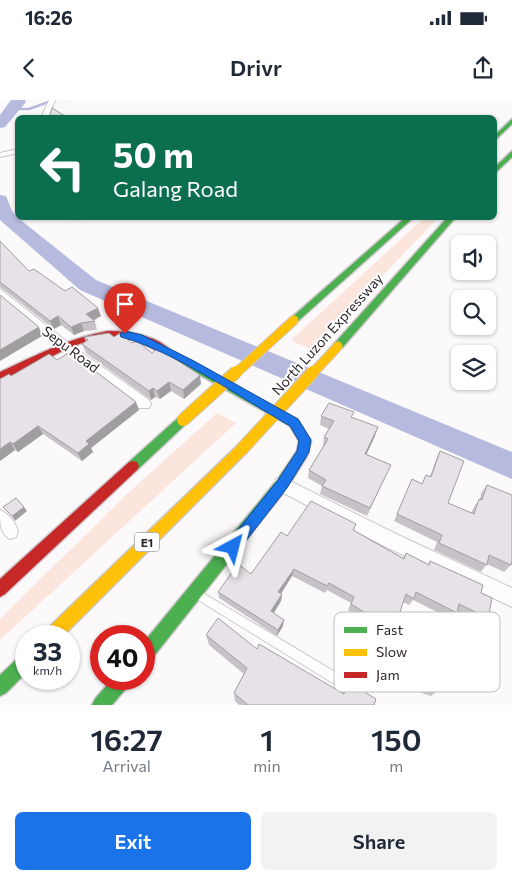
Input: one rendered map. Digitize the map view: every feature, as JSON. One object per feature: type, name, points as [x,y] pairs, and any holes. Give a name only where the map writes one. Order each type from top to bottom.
[{"type":"main road","points":[[497,136],[512,121]]},
{"type":"main road","points":[[497,169],[512,153]]},
{"type":"main road","name":"North Luzon Expressway","points":[[0,588],[183,420],[407,220]]},
{"type":"main road","name":"North Luzon Expressway","points":[[63,625],[242,449],[338,346],[449,220]]},
{"type":"main road","points":[[0,376],[66,347],[102,334],[138,337],[203,370],[294,423],[305,440],[303,452],[282,484],[155,642]]},
{"type":"main road","points":[[0,688],[15,673]]},
{"type":"main road","points":[[101,705],[114,690]]},
{"type":"street","points":[[46,115],[52,102]]},
{"type":"street","points":[[0,155],[15,152]]},
{"type":"street","name":"Sepu Road","points":[[0,292],[66,347],[144,404]]},
{"type":"street","points":[[282,484],[405,547],[512,598]]},
{"type":"lane","points":[[196,593],[334,678]]},
{"type":"lane","points":[[357,692],[362,695]]},
{"type":"path","points":[[68,220],[74,222],[82,220]]},
{"type":"shaded area","points":[[422,220],[436,220],[311,350],[291,340]]},
{"type":"shaded area","points":[[217,413],[236,423],[0,640],[0,619],[127,494]]},
{"type":"building","points":[[52,108],[63,115],[50,115]]},
{"type":"building","points":[[0,241],[29,271],[34,269],[65,291],[72,287],[98,308],[86,314],[95,321],[71,327],[58,316],[50,321],[0,282]]},
{"type":"building","points":[[0,295],[39,327],[0,350]]},
{"type":"building","points":[[109,333],[114,337],[120,333],[132,343],[137,341],[152,353],[158,348],[200,375],[183,390],[169,382],[157,391],[153,388],[149,391],[82,344],[88,340],[84,337]]},
{"type":"building","points":[[70,352],[136,402],[86,441],[89,444],[78,453],[38,426],[13,444],[10,442],[0,449],[0,379],[9,374],[11,376],[49,354],[57,360]]},
{"type":"building","points":[[329,403],[354,412],[351,417],[378,427],[365,454],[391,465],[370,508],[322,486],[326,480],[309,470],[328,439],[324,437],[334,421],[321,416]]},
{"type":"building","points":[[440,451],[464,461],[448,503],[474,514],[479,499],[482,500],[487,485],[512,495],[511,565],[489,555],[487,565],[439,543],[442,535],[397,514],[412,479],[422,484],[426,475],[431,477]]},
{"type":"building","points":[[16,498],[24,507],[12,516],[3,507]]},
{"type":"building","points":[[311,501],[356,524],[353,530],[404,559],[406,553],[429,565],[430,561],[483,585],[481,593],[492,598],[489,612],[476,612],[459,604],[457,612],[455,612],[416,592],[414,599],[406,594],[400,612],[364,612],[351,604],[354,597],[329,583],[327,586],[294,569],[278,592],[282,594],[271,611],[284,620],[278,630],[218,592],[238,564],[251,574],[281,532],[287,536]]},
{"type":"building","points":[[218,618],[257,649],[259,644],[334,688],[334,692],[344,694],[345,692],[364,692],[376,699],[374,705],[248,705],[234,693],[247,668],[206,635]]},
{"type":"waterway","points":[[0,124],[19,102],[18,100]]},
{"type":"waterway","points":[[13,109],[29,109],[54,100]]},
{"type":"waterway","points":[[0,200],[3,213],[88,285],[512,466]]},
{"type":"traffic: fast","points":[[497,136],[512,121]]},
{"type":"traffic: fast","points":[[497,169],[512,153]]},
{"type":"traffic: fast","points":[[294,320],[407,220]]},
{"type":"traffic: fast","points":[[338,346],[449,220]]},
{"type":"traffic: fast","points":[[155,641],[282,484],[303,452],[305,441],[294,423],[167,352]]},
{"type":"traffic: fast","points":[[133,466],[183,420]]},
{"type":"traffic: fast","points":[[0,687],[15,673]]},
{"type":"traffic: fast","points":[[101,705],[114,690]]},
{"type":"traffic: slow","points":[[183,420],[294,320]]},
{"type":"traffic: slow","points":[[242,449],[338,346]]},
{"type":"traffic: slow","points":[[63,625],[242,449]]},
{"type":"traffic: jam","points":[[0,376],[60,348],[92,337],[124,334],[135,336],[167,352]]},
{"type":"traffic: jam","points":[[0,589],[133,466]]},
{"type":"route","points":[[125,334],[138,337],[190,363],[294,423],[305,440],[303,452],[282,484],[233,547]]}]
